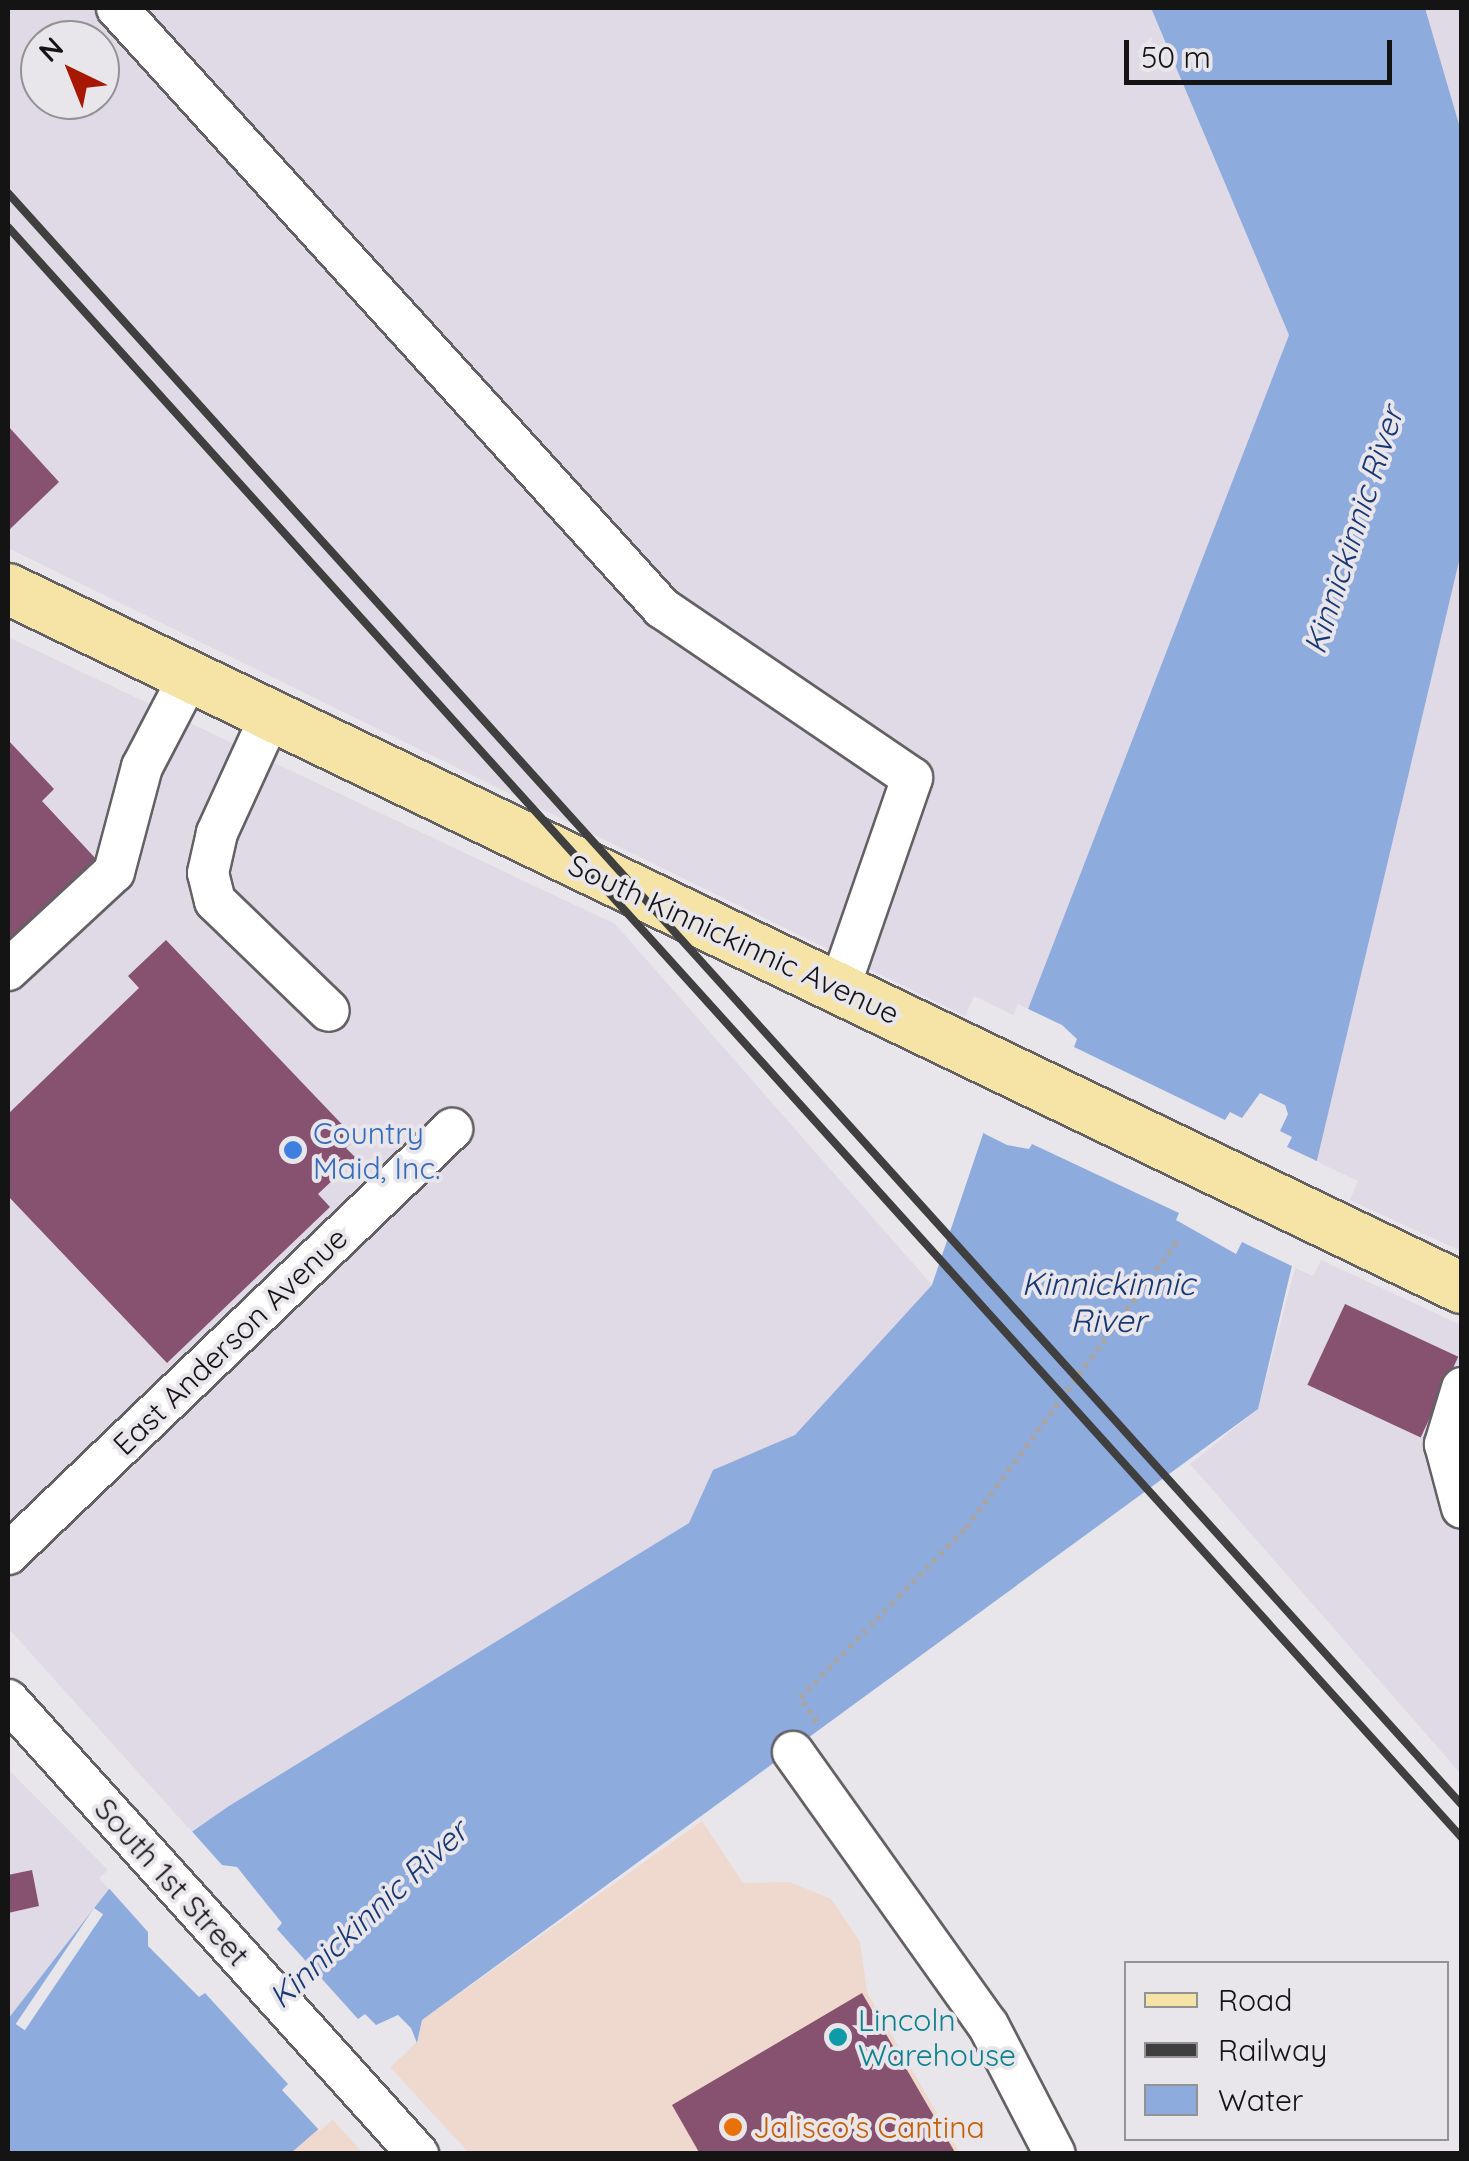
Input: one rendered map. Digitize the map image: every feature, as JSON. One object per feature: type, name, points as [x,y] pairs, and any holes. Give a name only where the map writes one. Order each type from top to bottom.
[{"type":"main road","name":"South Kinnickinnic Avenue","points":[[8,590],[1462,1288]]},
{"type":"street","points":[[117,8],[662,608],[912,778],[838,988]]},
{"type":"street","points":[[8,970],[114,872],[142,767],[189,677]]},
{"type":"street","points":[[270,717],[217,832],[208,873],[215,901],[329,1011]]},
{"type":"street","name":"East Anderson Avenue","points":[[8,1554],[452,1129]]},
{"type":"street","points":[[1462,1388],[1445,1444],[1462,1508]]},
{"type":"street","name":"South 1st Street","points":[[8,1700],[418,2154]]},
{"type":"street","points":[[808,1742],[988,2025],[1054,2154]]},
{"type":"path","points":[[808,1742],[800,1698],[966,1528],[1178,1240]]},
{"type":"path","points":[[305,2154],[314,2154]]},
{"type":"shaded area","points":[[8,8],[1151,8],[1289,335],[1028,1009],[1018,1004],[1013,1015],[974,996],[965,1016],[8,548]]},
{"type":"shaded area","points":[[1425,8],[1461,8],[1461,131]]},
{"type":"shaded area","points":[[1461,553],[1461,1251],[1350,1200],[1358,1181],[1316,1161]]},
{"type":"shaded area","points":[[8,637],[615,924],[932,1285],[795,1436],[713,1470],[689,1523],[191,1831],[8,1628]]},
{"type":"shaded area","points":[[1321,1260],[1461,1325],[1461,1774],[1190,1464],[1258,1409],[1295,1268],[1313,1276]]},
{"type":"shaded area","points":[[8,1769],[108,1870],[99,1878],[109,1889],[8,2019]]},
{"type":"shaded area","points":[[702,1821],[743,1883],[790,1882],[831,1899],[860,1942],[867,1992],[960,2153],[469,2153],[390,2067],[417,2043],[422,2020]]},
{"type":"shaded area","points":[[332,2119],[363,2153],[291,2154],[297,2146]]},
{"type":"water","name":"Kinnickinnic River","points":[[1151,8],[1425,8],[1461,131],[1461,553],[1258,1409],[422,2020],[417,2043],[291,2153],[8,2153],[8,2019],[109,1889],[229,1806],[689,1523],[713,1470],[795,1435],[932,1285],[1006,1066],[1289,335]]},
{"type":"pier","points":[[1024,1007],[1062,1025],[1077,1039],[1074,1047],[1225,1120],[1230,1112],[1242,1118],[1260,1093],[1285,1105],[1288,1114],[1280,1131],[1292,1137],[1287,1147],[1321,1163],[1300,1270],[1242,1242],[1236,1254],[1176,1220],[1179,1213],[1032,1144],[1029,1149],[1007,1145],[985,1134],[978,1127]]},
{"type":"pier","points":[[188,1827],[222,1865],[237,1867],[282,1923],[277,1929],[358,2019],[365,2014],[376,2025],[398,2015],[411,2028],[417,2043],[320,2131],[282,2090],[288,2084],[205,1993],[199,1997],[148,1946],[148,1932],[106,1885]]},
{"type":"pier","points":[[94,1908],[103,1914],[25,2030],[16,2024]]},
{"type":"building","points":[[8,426],[59,482],[8,531]]},
{"type":"building","points":[[8,740],[54,789],[42,801],[97,860],[8,945]]},
{"type":"building","points":[[166,940],[356,1139],[346,1148],[356,1158],[318,1194],[330,1207],[167,1363],[8,1196],[8,1114],[139,988],[128,976]]},
{"type":"building","points":[[1345,1304],[1458,1357],[1421,1437],[1307,1385]]},
{"type":"building","points":[[32,1870],[39,1906],[8,1913],[8,1875]]},
{"type":"building","name":"Lincoln Warehouse","points":[[862,1993],[956,2154],[700,2154],[672,2105]]},
{"type":"railway","points":[[8,193],[1462,1805]]},
{"type":"railway","points":[[8,227],[1462,1838]]},
{"type":"place","name":"Country Maid, Inc.","points":[[293,1150]]},
{"type":"place","name":"Lincoln Warehouse","points":[[838,2037]]},
{"type":"place","name":"Jalisco's Cantina","points":[[733,2127]]}]
